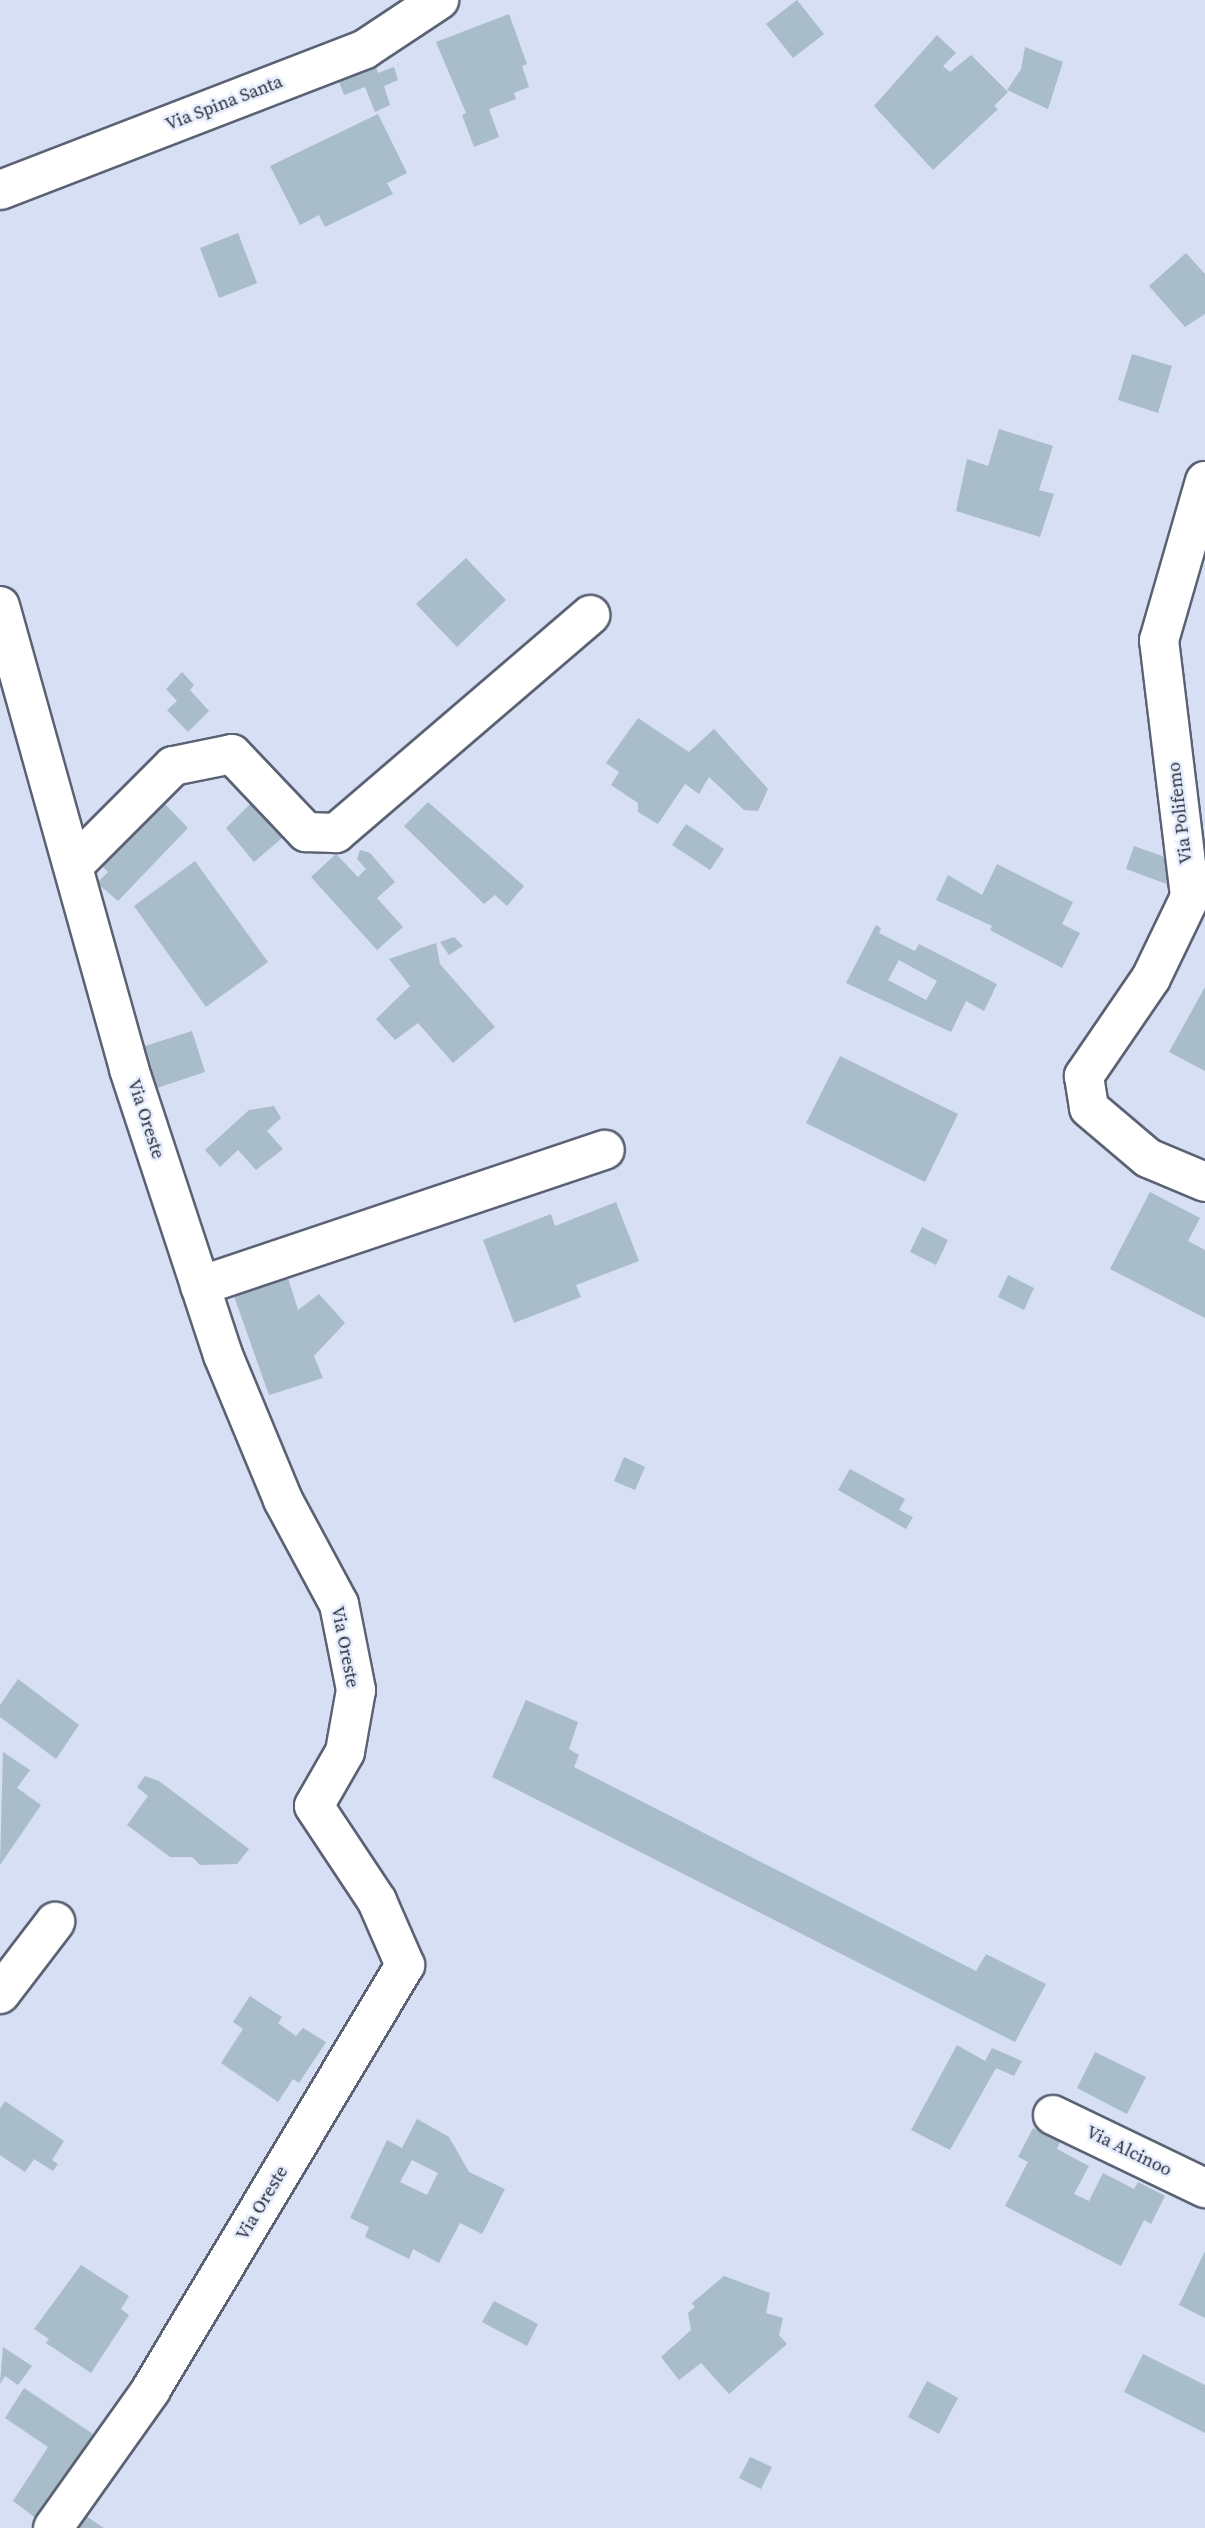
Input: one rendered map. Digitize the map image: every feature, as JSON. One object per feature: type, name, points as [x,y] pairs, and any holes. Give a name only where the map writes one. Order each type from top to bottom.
[{"type":"street","name":"Via Spina Santa","points":[[0,190],[365,49],[439,0]]},
{"type":"street","name":"Via Polifemo","points":[[1205,481],[1159,640],[1190,897],[1151,978],[1084,1076],[1089,1108],[1148,1158],[1205,1182]]},
{"type":"street","name":"Via Oreste","points":[[0,606],[130,1069],[200,1286],[283,1500],[339,1604],[356,1690],[345,1752],[314,1806],[377,1901],[405,1965],[151,2390],[53,2528]]},
{"type":"street","points":[[74,865],[173,766],[232,754],[306,832],[336,834],[590,615]]},
{"type":"street","points":[[200,1286],[605,1150]]},
{"type":"street","points":[[0,1994],[55,1922]]},
{"type":"street","name":"Via Alcinoo","points":[[1053,2115],[1205,2188]]},
{"type":"building","points":[[797,0],[824,34],[793,58],[766,24]]},
{"type":"building","points":[[509,14],[527,64],[522,66],[529,87],[514,93],[516,99],[489,109],[499,137],[474,147],[462,115],[466,113],[436,42]]},
{"type":"building","points":[[937,35],[956,53],[943,66],[950,72],[971,55],[1008,92],[994,106],[998,109],[933,170],[874,106]]},
{"type":"building","points":[[1025,47],[1063,62],[1048,109],[1007,90],[1021,69]]},
{"type":"building","points":[[375,64],[378,73],[394,67],[398,80],[384,86],[390,105],[375,112],[365,87],[344,95],[338,79]]},
{"type":"building","points":[[378,114],[407,173],[387,183],[393,194],[325,227],[319,215],[300,225],[270,166]]},
{"type":"building","points":[[238,233],[257,283],[219,298],[200,248]]},
{"type":"building","points":[[1186,253],[1205,274],[1205,314],[1185,327],[1149,286]]},
{"type":"building","points":[[1132,354],[1172,366],[1158,413],[1118,400]]},
{"type":"building","points":[[999,429],[1053,446],[1039,490],[1054,494],[1040,537],[956,511],[967,459],[988,466]]},
{"type":"building","points":[[466,558],[506,600],[457,647],[416,604]]},
{"type":"building","points":[[182,672],[194,685],[190,690],[209,711],[188,732],[167,710],[177,701],[166,689]]},
{"type":"building","points":[[638,718],[689,752],[714,729],[768,789],[758,811],[744,810],[709,777],[699,794],[685,784],[658,824],[638,812],[638,803],[611,785],[619,772],[606,763]]},
{"type":"building","points":[[254,800],[288,833],[254,862],[226,828]]},
{"type":"building","points":[[428,802],[524,886],[507,906],[495,895],[484,904],[404,826]]},
{"type":"building","points":[[165,804],[188,828],[118,901],[97,883],[108,872],[101,865]]},
{"type":"building","points":[[686,824],[724,849],[710,870],[672,845]]},
{"type":"building","points":[[1134,846],[1165,857],[1172,886],[1126,869]]},
{"type":"building","points":[[360,850],[370,853],[395,882],[377,898],[403,927],[377,950],[311,877],[336,854],[358,877],[366,869],[357,859]]},
{"type":"building","points":[[195,861],[268,962],[206,1007],[134,906]]},
{"type":"building","points":[[997,864],[1073,902],[1062,924],[1080,933],[1062,968],[990,930],[992,926],[936,900],[948,875],[982,895]]},
{"type":"building","points":[[876,925],[881,928],[879,933],[915,951],[919,944],[997,984],[984,1011],[966,1001],[951,1032],[846,983]],"holes":[[[899,960],[937,981],[926,1000],[888,980]]]},
{"type":"building","points":[[454,937],[463,946],[449,955],[440,942]]},
{"type":"building","points":[[436,943],[440,964],[495,1027],[453,1063],[418,1023],[395,1040],[376,1019],[410,986],[389,959]]},
{"type":"building","points":[[1205,987],[1205,1071],[1169,1052]]},
{"type":"building","points":[[192,1031],[205,1072],[151,1090],[139,1048]]},
{"type":"building","points":[[840,1056],[958,1114],[925,1182],[806,1123]]},
{"type":"building","points":[[274,1106],[281,1118],[267,1131],[283,1149],[256,1170],[238,1150],[220,1167],[205,1150],[249,1110]]},
{"type":"building","points":[[1150,1192],[1200,1218],[1188,1241],[1205,1250],[1205,1318],[1110,1269]]},
{"type":"building","points":[[616,1202],[639,1261],[576,1285],[581,1297],[514,1323],[483,1240],[551,1214],[555,1226]]},
{"type":"building","points":[[922,1227],[948,1240],[936,1265],[910,1252]]},
{"type":"building","points":[[284,1265],[298,1310],[319,1294],[345,1323],[314,1356],[323,1378],[269,1395],[230,1285]]},
{"type":"building","points":[[1008,1275],[1034,1288],[1024,1310],[998,1297]]},
{"type":"building","points":[[624,1457],[645,1467],[635,1490],[614,1481]]},
{"type":"building","points":[[850,1469],[905,1499],[899,1510],[913,1517],[906,1529],[838,1490]]},
{"type":"building","points":[[18,1679],[79,1725],[56,1759],[0,1717],[0,1705]]},
{"type":"building","points":[[526,1700],[578,1722],[569,1749],[579,1755],[574,1767],[976,1971],[986,1954],[1046,1984],[1015,2042],[492,1777]]},
{"type":"building","points":[[3,1752],[30,1770],[17,1788],[41,1805],[0,1865]]},
{"type":"building","points":[[145,1776],[159,1781],[249,1849],[237,1864],[200,1865],[192,1857],[170,1857],[127,1825],[148,1796],[137,1787]]},
{"type":"building","points":[[250,1996],[282,2017],[278,2023],[296,2036],[303,2028],[326,2042],[299,2083],[293,2079],[278,2102],[221,2063],[243,2029],[233,2022]]},
{"type":"building","points":[[957,2045],[985,2061],[992,2048],[1022,2061],[1014,2076],[996,2068],[950,2150],[911,2130]]},
{"type":"building","points":[[1095,2052],[1146,2077],[1127,2114],[1077,2088]]},
{"type":"building","points":[[5,2101],[64,2141],[52,2160],[58,2164],[53,2171],[34,2159],[25,2172],[0,2155],[0,2109]]},
{"type":"building","points":[[417,2119],[449,2137],[469,2172],[505,2189],[482,2234],[460,2223],[439,2263],[413,2249],[409,2259],[365,2237],[369,2227],[350,2218],[387,2140],[402,2148]],"holes":[[[412,2160],[438,2173],[427,2195],[400,2182]]]},
{"type":"building","points":[[1033,2128],[1060,2142],[1057,2149],[1089,2166],[1074,2194],[1089,2201],[1103,2173],[1134,2189],[1138,2182],[1165,2196],[1151,2224],[1144,2220],[1121,2266],[1005,2206],[1028,2162],[1018,2157]]},
{"type":"building","points":[[1205,2251],[1205,2318],[1179,2305]]},
{"type":"building","points":[[81,2265],[129,2296],[121,2309],[129,2315],[91,2373],[46,2343],[49,2339],[34,2329]]},
{"type":"building","points":[[724,2276],[770,2293],[766,2313],[783,2318],[779,2335],[787,2344],[729,2394],[701,2363],[679,2380],[661,2357],[691,2330],[688,2313],[695,2307],[692,2303]]},
{"type":"building","points":[[494,2301],[538,2324],[527,2346],[482,2322]]},
{"type":"building","points":[[3,2347],[32,2366],[18,2385],[5,2376],[0,2384]]},
{"type":"building","points":[[1143,2354],[1205,2385],[1205,2433],[1124,2392]]},
{"type":"building","points":[[927,2381],[958,2398],[939,2434],[908,2417]]},
{"type":"building","points":[[24,2388],[93,2434],[37,2519],[13,2501],[48,2447],[5,2418]]},
{"type":"building","points":[[750,2457],[772,2467],[761,2489],[739,2478]]},
{"type":"building","points":[[71,2506],[104,2528],[57,2528]]}]
